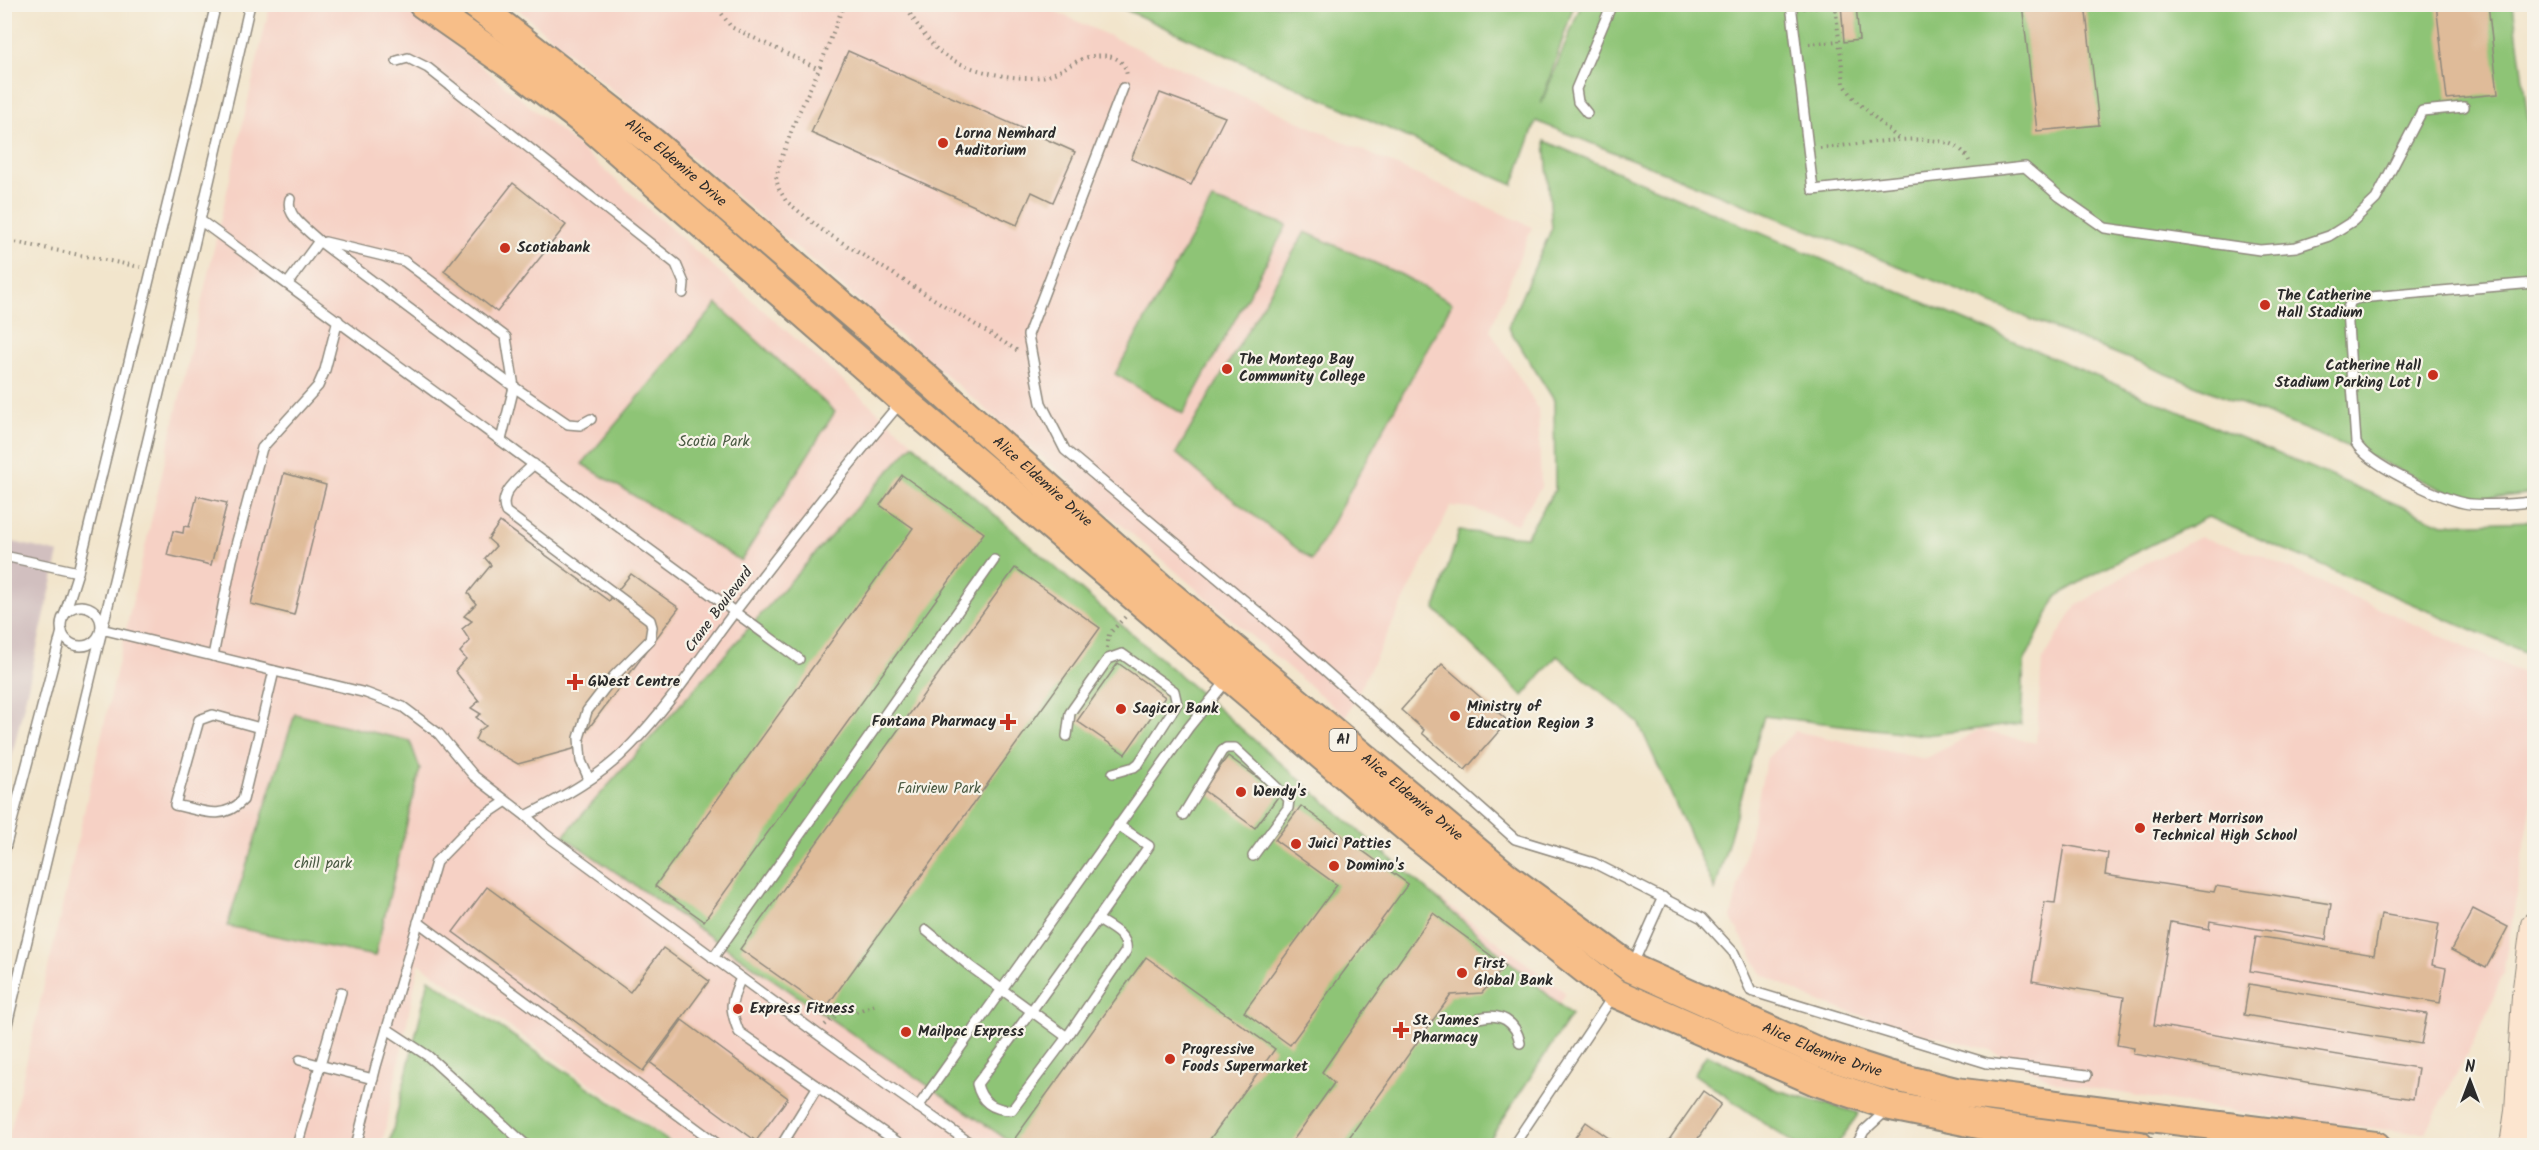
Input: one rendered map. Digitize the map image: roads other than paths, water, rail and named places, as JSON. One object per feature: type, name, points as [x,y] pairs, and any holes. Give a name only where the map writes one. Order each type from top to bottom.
[{"type":"main road","name":"Alice Eldemire Drive","points":[[423,4],[523,74],[590,126],[903,400],[1418,837],[1623,981],[1816,1081],[1892,1106],[1989,1126],[2139,1146]]},
{"type":"main road","name":"Alice Eldemire Drive","points":[[475,4],[652,142],[918,371],[1162,589],[1508,878],[1623,981],[1823,1054],[1888,1075],[1956,1092],[2376,1146]]},
{"type":"main road","points":[[2513,1146],[2518,1112],[2525,996],[2535,925]]},
{"type":"lane","points":[[4,852],[64,616],[78,572],[216,4]]},
{"type":"lane","points":[[4,1037],[201,222],[250,4]]},
{"type":"lane","points":[[1587,113],[1578,102],[1576,89],[1612,4]]},
{"type":"lane","points":[[1792,7],[1813,190],[2025,167],[2060,196],[2105,228],[2260,250],[2296,247],[2329,236],[2353,221],[2376,199],[2422,111],[2464,107]]},
{"type":"lane","points":[[398,61],[408,58],[428,69],[676,264],[684,283],[683,293]]},
{"type":"lane","points":[[1123,88],[1028,334],[1041,404],[1065,450],[1282,633],[1515,839],[1594,863],[1702,918],[1734,953],[1752,991],[1987,1063],[2087,1075]]},
{"type":"lane","points":[[290,199],[288,207],[292,215],[319,241],[514,387],[567,424],[580,425],[591,419]]},
{"type":"lane","points":[[201,222],[288,283],[799,659]]},
{"type":"lane","points":[[288,283],[319,241]]},
{"type":"lane","points":[[319,241],[404,261],[506,337],[514,387],[501,440]]},
{"type":"lane","points":[[2535,282],[2359,298],[2350,301],[2347,310],[2356,443],[2360,450],[2371,459],[2419,486],[2465,504],[2535,502]]},
{"type":"lane","points":[[213,656],[232,560],[262,448],[318,386],[325,370],[338,320]]},
{"type":"lane","name":"Crane Boulevard","points":[[526,816],[574,791],[630,747],[660,713],[735,612],[864,446],[903,400]]},
{"type":"lane","points":[[534,464],[506,493],[504,503],[506,512],[650,620],[652,627],[650,640],[614,676],[587,711],[579,738],[581,761],[589,779]]},
{"type":"lane","points":[[4,556],[78,572]]},
{"type":"lane","points":[[713,958],[994,560]]},
{"type":"lane","points":[[62,631],[65,638],[78,646],[93,642],[101,629],[97,614],[84,606],[69,610],[64,616]]},
{"type":"lane","points":[[101,629],[366,693],[403,707],[439,734],[474,776],[526,816],[545,834],[971,1144]]},
{"type":"lane","points":[[1067,736],[1070,713],[1108,659],[1122,654],[1174,691],[1177,704],[1139,763],[1134,767],[1113,773]]},
{"type":"lane","points":[[260,728],[213,715],[199,720],[176,804],[218,814],[236,807],[243,800],[274,671]]},
{"type":"lane","points":[[918,1107],[1189,727],[1229,677]]},
{"type":"lane","points":[[1183,815],[1222,751],[1226,748],[1235,748],[1289,799],[1288,808],[1253,855]]},
{"type":"lane","points":[[356,1146],[387,1029],[436,862],[475,822],[505,802]]},
{"type":"lane","points":[[4,803],[16,806]]},
{"type":"lane","points":[[1097,919],[1123,937],[1127,944],[1126,951],[1012,1110],[993,1107],[979,1093],[977,1084],[1032,1011],[1097,919],[1149,846],[1119,825]]},
{"type":"lane","points":[[1513,1146],[1623,981],[1663,897]]},
{"type":"lane","points":[[418,922],[720,1146]]},
{"type":"lane","points":[[926,930],[1066,1037]]},
{"type":"lane","points":[[741,978],[733,995],[730,1012],[739,1032],[903,1146]]},
{"type":"lane","points":[[297,1146],[341,992]]},
{"type":"lane","points":[[1479,1018],[1498,1016],[1507,1019],[1514,1025],[1520,1042]]},
{"type":"lane","points":[[387,1029],[428,1056],[527,1146]]},
{"type":"lane","points":[[300,1060],[373,1079]]},
{"type":"lane","points":[[781,1146],[818,1086]]},
{"type":"lane","points":[[1856,1146],[1864,1131],[1892,1106]]},
{"type":"place","name":"Lorna Nemhard Auditorium","points":[[943,143]]},
{"type":"place","name":"Scotiabank","points":[[505,248]]},
{"type":"place","name":"The Catherine Hall Stadium","points":[[2265,305]]},
{"type":"place","name":"The Montego Bay Community College","points":[[1227,369]]},
{"type":"place","name":"Catherine Hall Stadium Parking Lot 1","points":[[2433,375]]},
{"type":"place","name":"GWest Centre","points":[[575,682]]},
{"type":"place","name":"Sagicor Bank","points":[[1121,709]]},
{"type":"place","name":"Ministry of Education Region 3","points":[[1455,716]]},
{"type":"place","name":"Fontana Pharmacy","points":[[1008,722]]},
{"type":"place","name":"Wendy's","points":[[1241,792]]},
{"type":"place","name":"Herbert Morrison Technical High School","points":[[2140,828]]},
{"type":"place","name":"Juici Patties","points":[[1296,844]]},
{"type":"place","name":"Domino's","points":[[1334,866]]},
{"type":"place","name":"First Global Bank","points":[[1462,973]]},
{"type":"place","name":"Express Fitness","points":[[738,1009]]},
{"type":"place","name":"St. James Pharmacy","points":[[1401,1030]]},
{"type":"place","name":"Mailpac Express","points":[[906,1032]]},
{"type":"place","name":"Progressive Foods Supermarket","points":[[1170,1059]]},
{"type":"park label","name":"Scotia Park","points":[[714,442]]},
{"type":"park label","name":"Fairview Park","points":[[939,789]]},
{"type":"park label","name":"chill park","points":[[323,864]]}]
